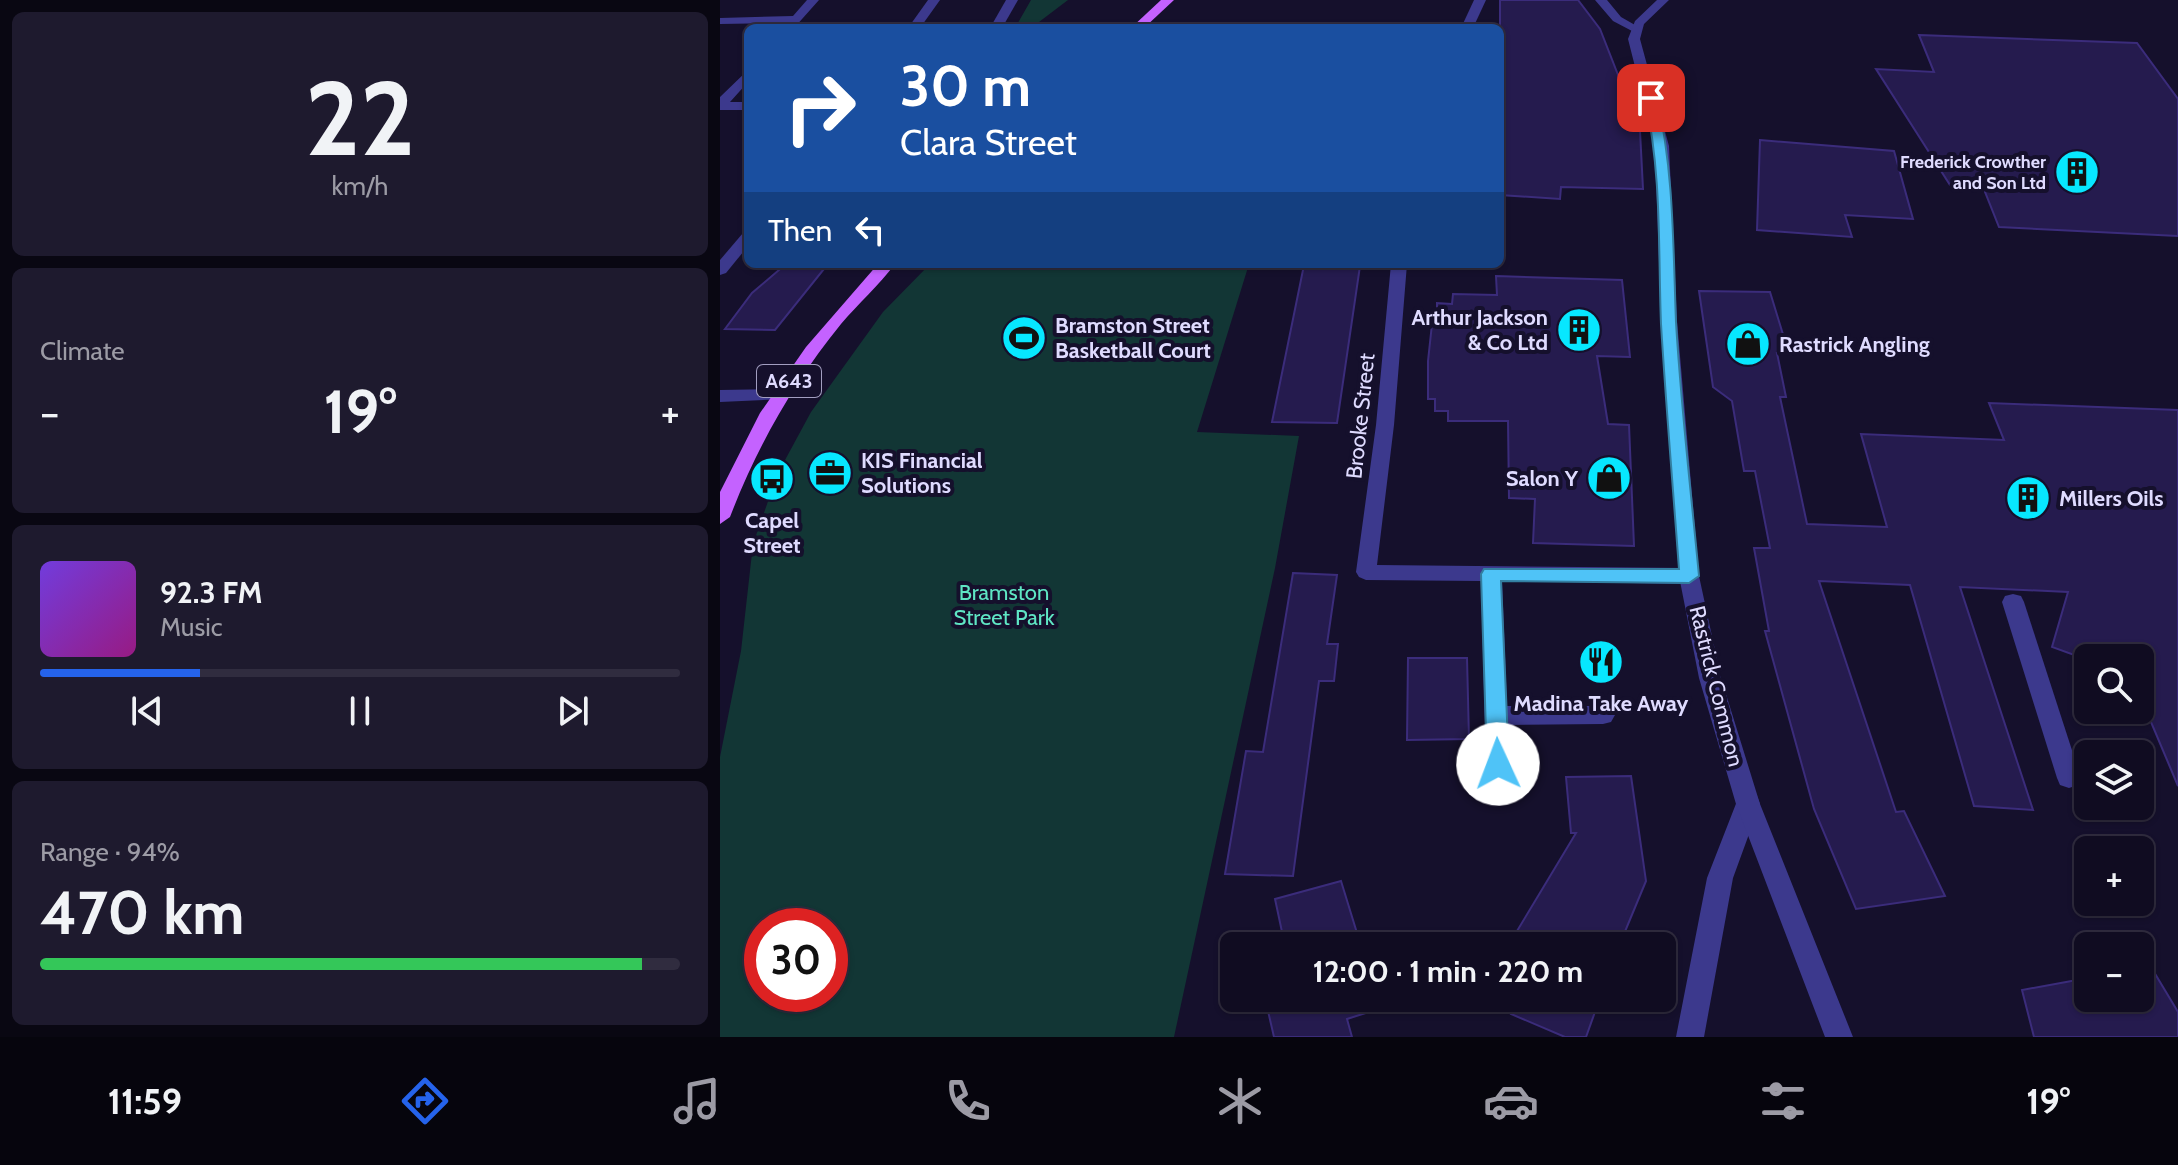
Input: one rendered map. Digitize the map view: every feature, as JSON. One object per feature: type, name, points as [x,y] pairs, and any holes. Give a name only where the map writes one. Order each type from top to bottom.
[{"type":"main road","points":[[1141,24],[1168,0]]},
{"type":"main road","name":"A643","points":[[720,517],[779,395],[830,325],[883,268]]},
{"type":"street","points":[[720,21],[792,23],[813,0]]},
{"type":"street","points":[[917,24],[934,0]]},
{"type":"street","points":[[998,24],[1012,0]]},
{"type":"street","points":[[1469,24],[1480,0]]},
{"type":"street","points":[[1602,2],[1617,19],[1636,29],[1663,0]]},
{"type":"street","name":"Rastrick Common","points":[[1636,29],[1635,48],[1662,146],[1671,364],[1689,576],[1710,678],[1748,804],[1839,1037]]},
{"type":"street","points":[[720,106],[744,79]]},
{"type":"street","points":[[720,106],[744,106]]},
{"type":"street","points":[[720,270],[744,241]]},
{"type":"street","name":"Brooke Street","points":[[1399,268],[1385,425],[1366,572],[1491,574]]},
{"type":"street","points":[[720,396],[779,395]]},
{"type":"street","points":[[1498,764],[1491,574],[1689,576]]},
{"type":"street","points":[[2013,602],[2069,778]]},
{"type":"street","points":[[1496,716],[1603,715]]},
{"type":"street","points":[[1690,1037],[1720,878],[1748,804]]},
{"type":"green space","points":[[1031,0],[1068,0],[1039,24],[1017,24]]},
{"type":"green space","name":"Bramston Street Park","points":[[926,268],[1248,268],[1197,432],[1299,436],[1275,568],[1174,1037],[720,1037],[720,757],[741,651],[753,544],[778,473],[811,412],[883,312]]},
{"type":"building","points":[[1500,0],[1578,0],[1600,29],[1640,131],[1643,189],[1561,187],[1560,199],[1504,195],[1504,24],[1500,24]]},
{"type":"building","name":"Frederick Crowther and Son Ltd","points":[[1919,35],[2137,43],[2178,99],[2178,236],[1999,227],[1983,187],[1950,185],[1876,69],[1934,72]]},
{"type":"building","points":[[1760,140],[1894,151],[1913,219],[1845,215],[1852,237],[1757,230]]},
{"type":"building","points":[[781,268],[825,268],[775,330],[725,329],[752,293]]},
{"type":"building","points":[[1303,268],[1360,268],[1337,423],[1272,422]]},
{"type":"building","points":[[1496,276],[1622,280],[1630,357],[1597,356],[1608,424],[1629,425],[1634,546],[1533,543],[1535,499],[1509,498],[1508,421],[1448,421],[1448,411],[1435,411],[1435,399],[1428,399],[1428,361],[1432,324],[1437,324],[1437,303],[1452,304],[1453,294],[1497,295]]},
{"type":"building","points":[[1699,291],[1770,292],[1789,354],[1777,353],[1786,397],[1780,397],[1807,524],[1887,527],[1861,434],[2004,440],[1989,403],[2178,410],[2178,786],[2152,724],[2154,644],[2074,644],[2074,655],[2052,647],[2068,592],[1960,587],[2033,810],[1974,806],[1910,585],[1819,581],[1896,812],[1904,811],[1945,896],[1856,909],[1814,809],[1765,631],[1769,631],[1754,548],[1770,548],[1755,471],[1744,471],[1732,401],[1713,387]]},
{"type":"building","points":[[1293,573],[1337,575],[1327,644],[1338,644],[1334,681],[1319,681],[1293,876],[1225,874],[1246,751],[1263,752]]},
{"type":"building","points":[[1408,658],[1467,658],[1469,739],[1407,740]]},
{"type":"building","points":[[1631,776],[1646,881],[1625,932],[1516,932],[1576,833],[1571,833],[1566,777]]},
{"type":"building","points":[[1341,881],[1357,932],[1282,932],[1275,899]]},
{"type":"building","points":[[2154,972],[2178,1012],[2178,1037],[2034,1037],[2022,990],[2074,981],[2074,1012],[2154,1012]]},
{"type":"building","points":[[1268,1012],[1369,1012],[1347,1019],[1352,1037],[1274,1037]]},
{"type":"building","points":[[1595,1012],[1586,1037],[1565,1037],[1511,1014]]},
{"type":"place","name":"Frederick Crowther and Son Ltd","points":[[2077,172]]},
{"type":"place","name":"Arthur Jackson & Co Ltd","points":[[1579,330]]},
{"type":"place","name":"Bramston Street Basketball Court","points":[[1024,338]]},
{"type":"place","name":"Rastrick Angling","points":[[1748,344]]},
{"type":"place","name":"KIS Financial Solutions","points":[[830,473]]},
{"type":"place","name":"Salon Y","points":[[1609,478]]},
{"type":"place","name":"Capel Street","points":[[772,479]]},
{"type":"place","name":"Millers Oils","points":[[2028,498]]},
{"type":"place","name":"Madina Take Away","points":[[1601,662]]},
{"type":"route","points":[[1498,764],[1491,574],[1689,576],[1675,420],[1662,146],[1651,98]]}]
